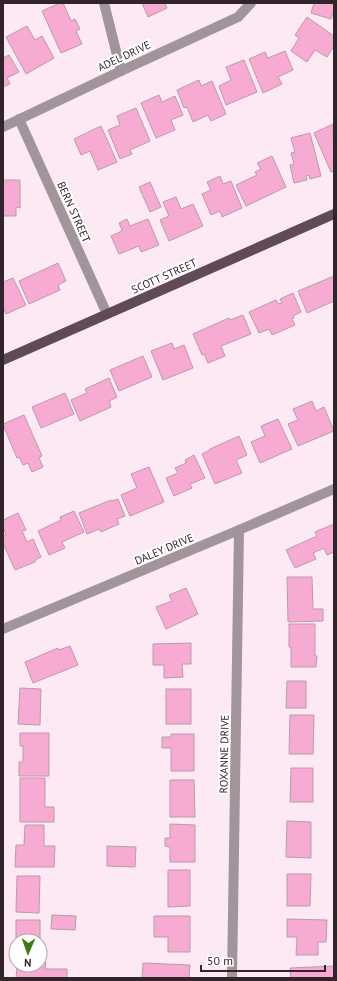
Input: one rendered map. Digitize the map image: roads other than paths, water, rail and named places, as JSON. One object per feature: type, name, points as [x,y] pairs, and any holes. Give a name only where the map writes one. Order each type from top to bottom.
[{"type":"main road","name":"SCOTT STREET","points":[[3,360],[334,214]]},
{"type":"street","points":[[104,3],[121,70]]},
{"type":"street","name":"ADEL DRIVE","points":[[3,126],[238,17],[251,3]]},
{"type":"street","name":"BERN STREET","points":[[18,119],[107,314]]},
{"type":"street","name":"DALEY DRIVE","points":[[3,629],[334,489]]},
{"type":"street","name":"ROXANNE DRIVE","points":[[232,978],[239,530]]}]
